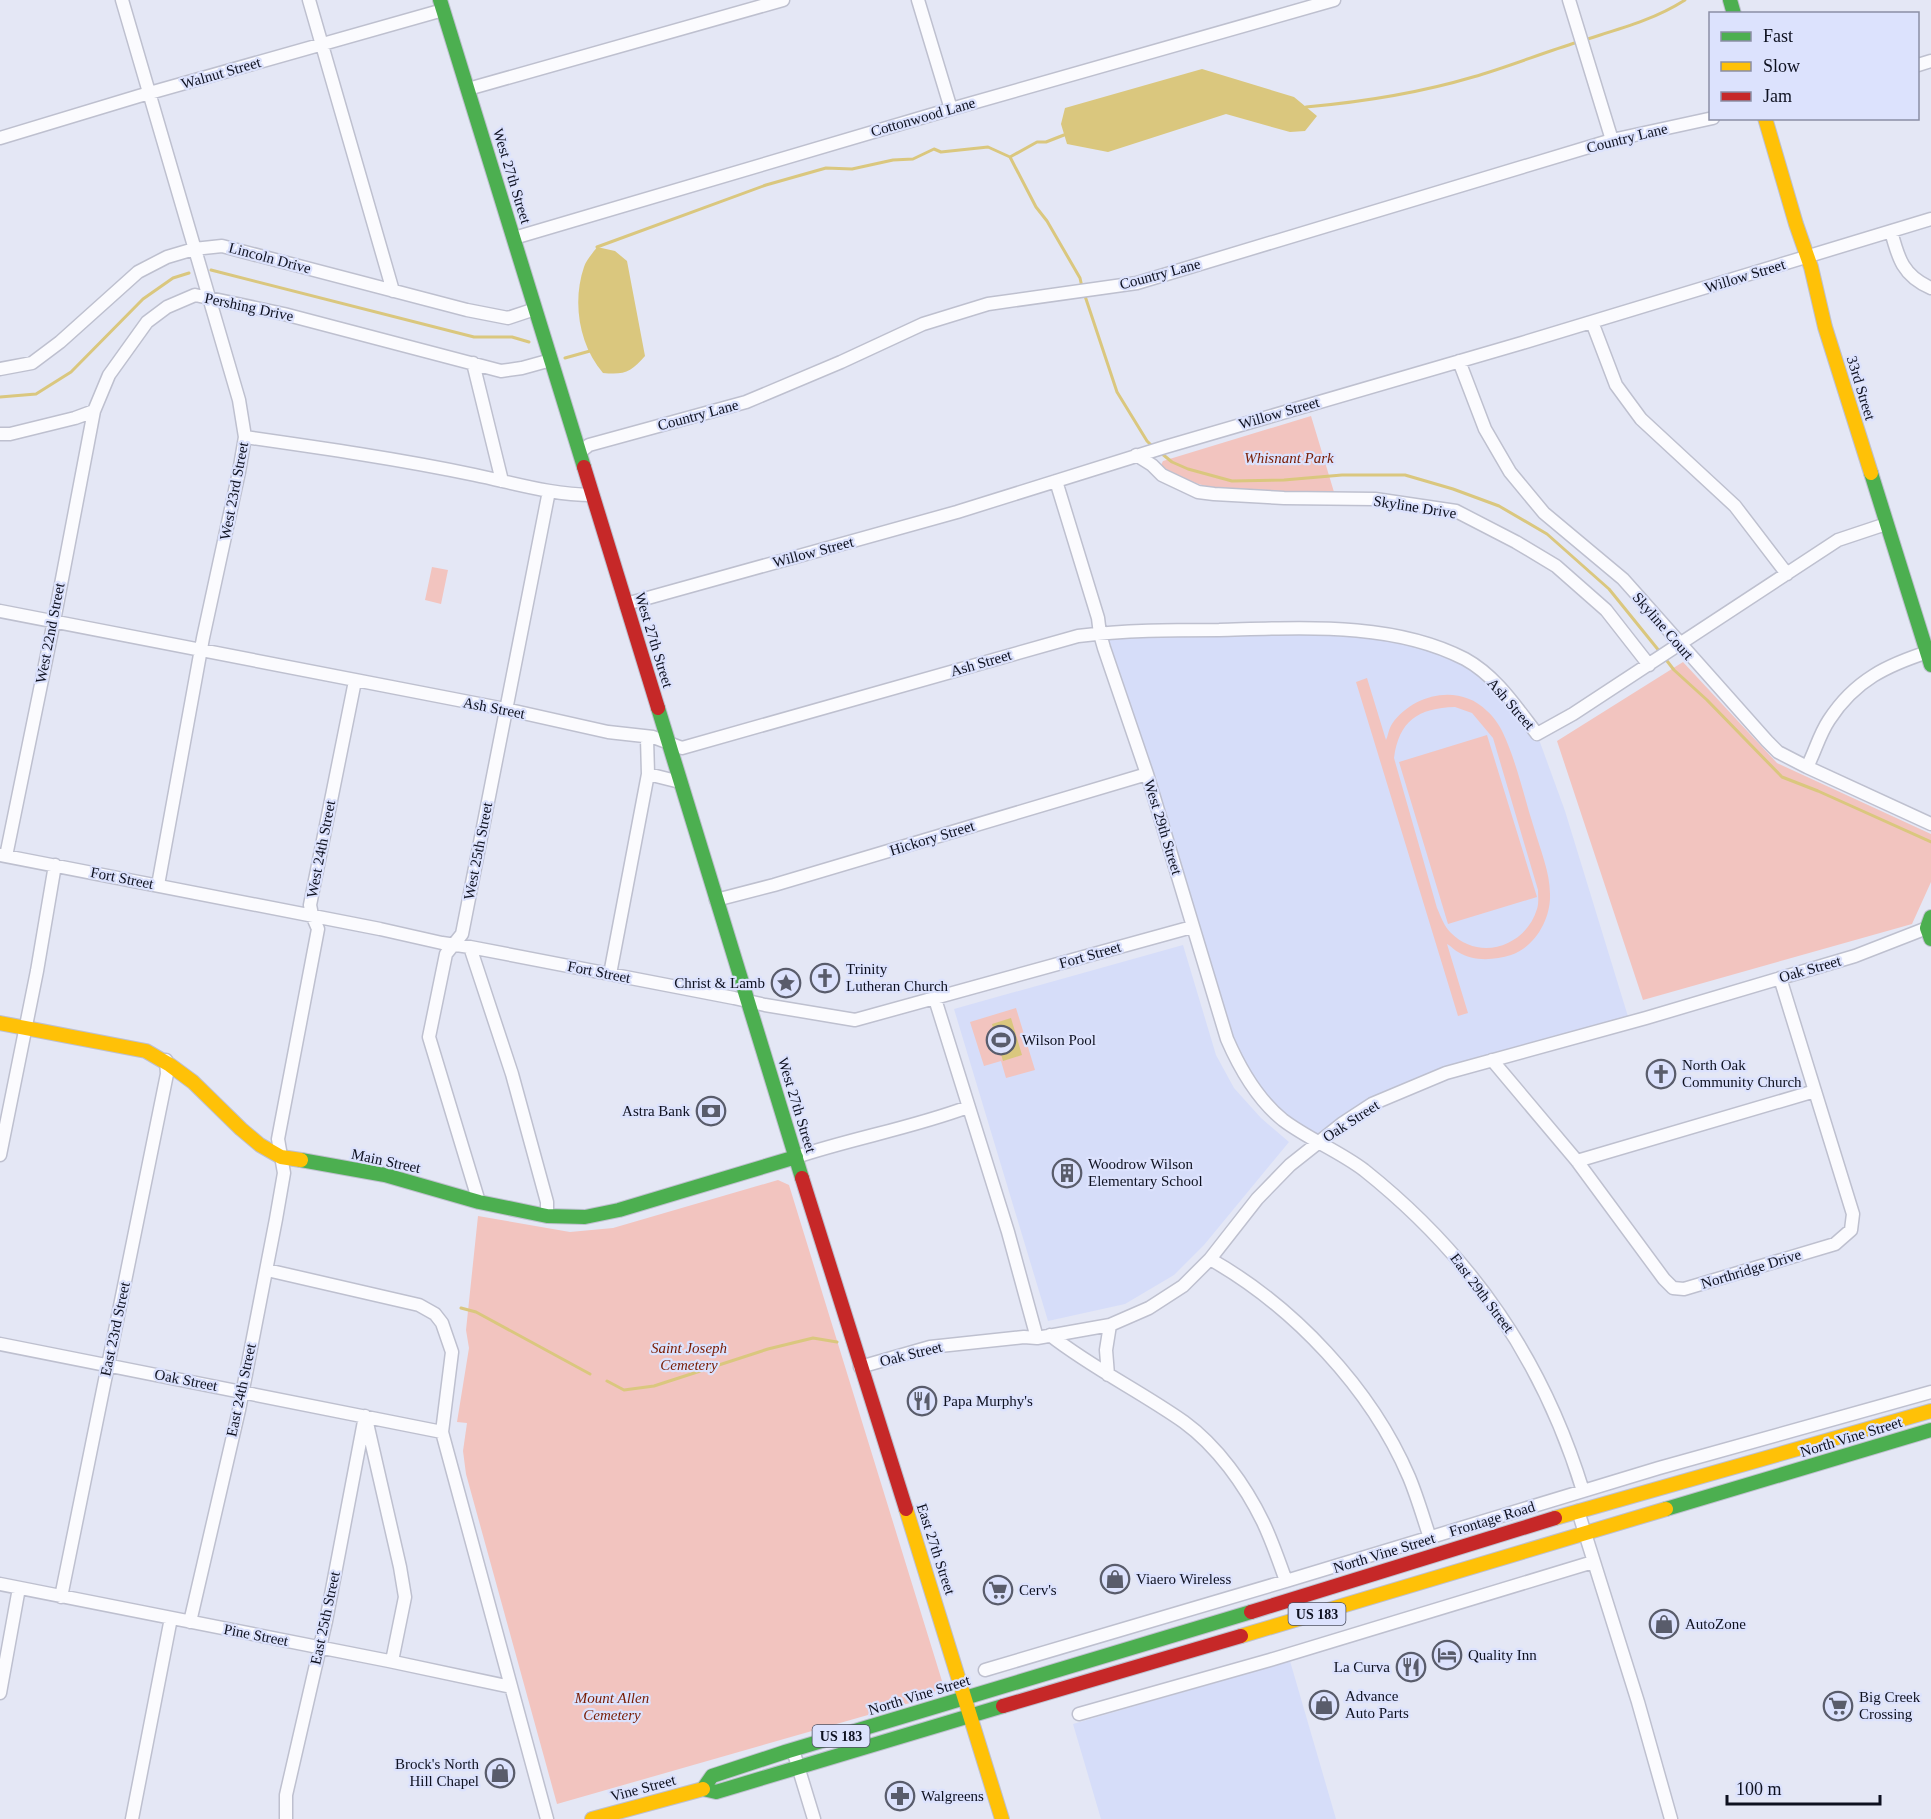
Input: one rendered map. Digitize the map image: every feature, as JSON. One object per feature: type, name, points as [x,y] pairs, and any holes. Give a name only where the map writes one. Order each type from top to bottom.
[{"type":"main road","name":"West 27th Street","points":[[442,5],[837,1290]]},
{"type":"main road","name":"33rd Street","points":[[1766,120],[1808,257],[1824,327],[1930,656]]},
{"type":"main road","name":"Main Street","points":[[0,1023],[146,1052],[166,1060],[265,1150],[281,1157],[385,1176],[478,1202],[547,1215],[585,1216],[619,1210],[796,1156]]},
{"type":"main road","name":"East 27th Street","points":[[837,1290],[1002,1819]]},
{"type":"main road","name":"North Vine Street","points":[[1931,1411],[1578,1511],[793,1750],[712,1776],[703,1789],[716,1792],[799,1768],[1931,1430]]},
{"type":"main road","name":"Vine Street","points":[[592,1819],[703,1789]]},
{"type":"street","name":"West 23rd Street","points":[[122,0],[239,400],[245,437],[240,472],[201,651],[158,885]]},
{"type":"street","points":[[309,0],[393,291]]},
{"type":"street","points":[[468,89],[783,0]]},
{"type":"street","points":[[918,0],[951,109]]},
{"type":"street","name":"Cottonwood Lane","points":[[513,238],[951,109],[1334,0]]},
{"type":"street","points":[[1569,0],[1612,140]]},
{"type":"street","name":"Walnut Street","points":[[0,138],[322,44],[442,5]]},
{"type":"street","name":"Country Lane","points":[[580,452],[589,445],[746,402],[923,324],[988,304],[1137,283],[1612,140],[1709,119]]},
{"type":"street","name":"Willow Street","points":[[626,604],[957,512],[1140,454],[1592,322],[1931,219]]},
{"type":"street","points":[[1891,231],[1902,267],[1920,283],[1931,288]]},
{"type":"street","name":"Lincoln Drive","points":[[0,369],[32,363],[60,342],[138,272],[167,257],[194,249],[222,246],[393,291],[508,318],[536,309]]},
{"type":"street","name":"Pershing Drive","points":[[94,411],[109,375],[147,322],[166,307],[195,295],[284,314],[501,371],[551,360]]},
{"type":"street","points":[[1592,322],[1616,386],[1641,419],[1735,506],[1787,574]]},
{"type":"street","name":"Skyline Court","points":[[1459,361],[1485,429],[1510,472],[1544,513],[1623,579],[1679,645],[1778,752],[1931,824]]},
{"type":"street","points":[[473,363],[502,482]]},
{"type":"street","points":[[0,435],[75,418],[94,411]]},
{"type":"street","name":"West 22nd Street","points":[[3,856],[54,621],[94,411]]},
{"type":"street","points":[[245,437],[299,443],[502,482],[592,495]]},
{"type":"street","name":"Skyline Drive","points":[[1140,454],[1162,475],[1198,492],[1284,498],[1375,499],[1456,511],[1556,566],[1606,610],[1649,665]]},
{"type":"street","name":"West 29th Street","points":[[1056,481],[1098,618],[1100,634],[1147,774],[1227,1039],[1240,1069],[1261,1096],[1282,1119],[1319,1142]]},
{"type":"street","name":"West 25th Street","points":[[478,1202],[429,1037],[446,954],[462,934],[549,490]]},
{"type":"street","name":"Ash Street","points":[[0,611],[505,709],[608,732],[653,737],[682,748],[1078,636],[1117,631],[1299,628],[1386,633],[1428,645],[1466,660],[1504,691],[1537,734],[1573,714],[1838,540],[1886,524]]},
{"type":"street","points":[[1807,767],[1828,720],[1853,689],[1874,674],[1930,656]]},
{"type":"street","name":"West 24th Street","points":[[281,1157],[278,1139],[318,929],[310,905],[355,681]]},
{"type":"street","points":[[610,975],[648,774],[647,738]]},
{"type":"street","points":[[648,774],[680,782]]},
{"type":"street","name":"Hickory Street","points":[[716,900],[784,882],[1147,774]]},
{"type":"street","name":"Fort Street","points":[[3,856],[765,1005],[855,1020],[1192,927]]},
{"type":"street","points":[[0,1155],[26,1028],[55,865]]},
{"type":"street","name":"Oak Street","points":[[860,1367],[930,1347],[1024,1337],[1037,1338],[1110,1325],[1149,1308],[1183,1286],[1210,1259],[1248,1214],[1257,1199],[1290,1165],[1372,1104],[1446,1073],[1646,1018],[1855,956],[1930,928]]},
{"type":"street","points":[[470,946],[512,1074],[547,1202],[547,1215]]},
{"type":"street","name":"Northridge Drive","points":[[1492,1060],[1577,1161],[1664,1279],[1672,1288],[1684,1289],[1835,1244],[1851,1230],[1853,1214],[1780,978]]},
{"type":"street","points":[[935,999],[1019,1271],[1037,1338]]},
{"type":"street","name":"East 23rd Street","points":[[61,1597],[166,1074],[166,1060]]},
{"type":"street","points":[[1577,1161],[1815,1091]]},
{"type":"street","points":[[796,1156],[968,1107]]},
{"type":"street","name":"East 29th Street","points":[[1319,1142],[1362,1169],[1386,1190],[1442,1241],[1474,1278],[1515,1335],[1527,1358],[1565,1436],[1583,1491]]},
{"type":"street","name":"East 24th Street","points":[[190,1622],[267,1270],[284,1173],[281,1157]]},
{"type":"street","points":[[1210,1259],[1229,1270],[1298,1322],[1355,1387],[1384,1429],[1404,1468],[1430,1538]]},
{"type":"street","points":[[267,1270],[419,1305],[435,1314],[447,1333],[452,1352],[442,1432],[547,1819]]},
{"type":"street","points":[[1108,1375],[1106,1350],[1110,1325]]},
{"type":"street","points":[[1050,1335],[1080,1358],[1185,1424],[1212,1448],[1233,1474],[1262,1520],[1286,1581]]},
{"type":"street","name":"Oak Street","points":[[0,1344],[442,1432]]},
{"type":"street","name":"Frontage Road","points":[[985,1670],[1583,1491],[1931,1392]]},
{"type":"street","points":[[365,1416],[405,1597],[392,1661]]},
{"type":"street","name":"East 25th Street","points":[[285,1819],[286,1795],[319,1648],[365,1416]]},
{"type":"street","points":[[1578,1511],[1638,1702],[1671,1819]]},
{"type":"street","points":[[1079,1714],[1270,1660],[1593,1562]]},
{"type":"street","name":"Pine Street","points":[[0,1584],[392,1661],[511,1687]]},
{"type":"street","points":[[0,1693],[19,1588]]},
{"type":"street","points":[[132,1819],[171,1618]]},
{"type":"street","points":[[793,1750],[814,1819]]},
{"type":"shaded area","points":[[1202,69],[1294,97],[1317,116],[1305,131],[1290,132],[1226,114],[1108,152],[1067,144],[1061,124],[1065,108]]},
{"type":"shaded area","points":[[597,247],[615,251],[627,261],[645,356],[636,366],[622,373],[603,373],[588,350],[580,323],[578,309],[580,280],[585,264]]},
{"type":"shaded area","points":[[1386,633],[1466,660],[1537,734],[1565,811],[1630,1023],[1446,1073],[1395,1095],[1319,1142],[1283,1119],[1240,1069],[1100,634]]},
{"type":"shaded area","points":[[1183,945],[1216,1055],[1234,1088],[1261,1118],[1289,1142],[1204,1245],[1174,1275],[1125,1304],[1048,1321],[954,1009]]},
{"type":"shaded area","points":[[1011,1018],[1022,1055],[1003,1061],[992,1024]]},
{"type":"shaded area","points":[[1290,1661],[1336,1819],[1101,1819],[1073,1724]]},
{"type":"green space","name":"Whisnant Park","points":[[1311,416],[1334,492],[1220,489],[1178,476],[1161,465],[1163,461]]},
{"type":"green space","points":[[432,567],[448,570],[441,604],[425,600]]},
{"type":"green space","points":[[1683,662],[1777,763],[1931,834],[1931,882],[1912,924],[1643,1000],[1557,741]]},
{"type":"green space","points":[[1367,678],[1386,740],[1392,724],[1412,705],[1424,699],[1450,695],[1476,702],[1489,713],[1502,730],[1512,756],[1547,869],[1550,903],[1540,931],[1534,939],[1520,951],[1511,955],[1477,959],[1464,955],[1447,944],[1468,1013],[1458,1016],[1356,682]],"holes":[[[1455,707],[1472,713],[1493,738],[1538,890],[1537,909],[1523,932],[1501,946],[1488,948],[1475,947],[1463,942],[1451,933],[1443,921],[1437,908],[1394,758],[1400,735],[1412,719],[1431,710],[1442,708]]]},
{"type":"green space","points":[[1487,735],[1537,897],[1448,924],[1399,762]]},
{"type":"green space","name":"Wilson Pool","points":[[1016,1008],[1035,1070],[1006,1078],[1001,1061],[984,1066],[970,1022]]},
{"type":"green space","name":"Saint Joseph Cemetery","points":[[778,1180],[789,1185],[942,1681],[931,1697],[557,1804],[466,1474],[463,1451],[467,1423],[457,1422],[469,1348],[466,1330],[478,1216],[570,1232],[613,1228]]},
{"type":"waterway","points":[[1584,40],[1649,19],[1685,0]]},
{"type":"waterway","points":[[1306,107],[1369,100],[1453,83],[1578,42]]},
{"type":"waterway","points":[[1010,157],[1037,142],[1046,142],[1064,135]]},
{"type":"waterway","points":[[597,247],[766,185],[826,168],[852,169],[893,160],[913,159],[934,149],[941,152],[988,147],[1010,157],[1036,207],[1047,221],[1080,278],[1082,287]]},
{"type":"waterway","points":[[211,270],[474,337],[512,337],[529,342]]},
{"type":"waterway","points":[[0,397],[36,394],[71,372],[143,299],[173,278],[189,273]]},
{"type":"waterway","points":[[1084,293],[1117,392],[1153,447]]},
{"type":"waterway","points":[[565,358],[590,351]]},
{"type":"waterway","points":[[1161,453],[1172,462],[1188,469],[1232,481],[1284,480],[1342,475],[1405,475],[1499,506],[1547,534],[1609,589],[1660,652]]},
{"type":"waterway","points":[[1664,657],[1674,670],[1707,700],[1782,777],[1931,842]]},
{"type":"waterway","points":[[461,1308],[476,1312],[590,1374]]},
{"type":"waterway","points":[[607,1381],[624,1390],[654,1386],[768,1349],[813,1338],[837,1342]]},
{"type":"traffic: fast","points":[[440,0],[584,467]]},
{"type":"traffic: fast","points":[[1730,0],[1733,12]]},
{"type":"traffic: fast","points":[[1871,473],[1931,665]]},
{"type":"traffic: fast","points":[[658,708],[802,1178]]},
{"type":"traffic: fast","points":[[1931,917],[1927,928],[1931,939]]},
{"type":"traffic: fast","points":[[301,1160],[385,1175],[479,1202],[547,1216],[585,1217],[619,1210],[796,1157]]},
{"type":"traffic: fast","points":[[1666,1509],[1931,1430]]},
{"type":"traffic: fast","points":[[703,1789],[712,1776],[785,1752],[1251,1612]]},
{"type":"traffic: fast","points":[[703,1789],[716,1792],[1003,1706]]},
{"type":"traffic: slow","points":[[1766,120],[1811,267],[1825,327],[1871,473]]},
{"type":"traffic: slow","points":[[0,1023],[146,1051],[193,1082],[260,1145],[281,1157],[301,1160]]},
{"type":"traffic: slow","points":[[1555,1518],[1931,1411]]},
{"type":"traffic: slow","points":[[906,1509],[1002,1819]]},
{"type":"traffic: slow","points":[[1241,1636],[1666,1509]]},
{"type":"traffic: slow","points":[[592,1819],[703,1789]]},
{"type":"traffic: jam","points":[[584,467],[658,708]]},
{"type":"traffic: jam","points":[[802,1178],[906,1509]]},
{"type":"traffic: jam","points":[[1251,1612],[1555,1518]]},
{"type":"traffic: jam","points":[[1003,1706],[1241,1636]]},
{"type":"place","name":"Trinity Lutheran Church","points":[[825,978]]},
{"type":"place","name":"Christ & Lamb","points":[[786,983]]},
{"type":"place","name":"Wilson Pool","points":[[1001,1040]]},
{"type":"place","name":"North Oak Community Church","points":[[1661,1074]]},
{"type":"place","name":"Astra Bank","points":[[711,1111]]},
{"type":"place","name":"Woodrow Wilson Elementary School","points":[[1067,1173]]},
{"type":"place","name":"Papa Murphy's","points":[[922,1401]]},
{"type":"place","name":"Viaero Wireless","points":[[1115,1579]]},
{"type":"place","name":"Cerv's","points":[[998,1590]]},
{"type":"place","name":"AutoZone","points":[[1664,1624]]},
{"type":"place","name":"Quality Inn","points":[[1447,1655]]},
{"type":"place","name":"La Curva","points":[[1411,1667]]},
{"type":"place","name":"Advance Auto Parts","points":[[1324,1705]]},
{"type":"place","name":"Big Creek Crossing","points":[[1838,1706]]},
{"type":"place","name":"Brock's North Hill Chapel","points":[[500,1773]]},
{"type":"place","name":"Walgreens","points":[[900,1796]]},
{"type":"park label","name":"Mount Allen Cemetery","points":[[612,1706]]}]
